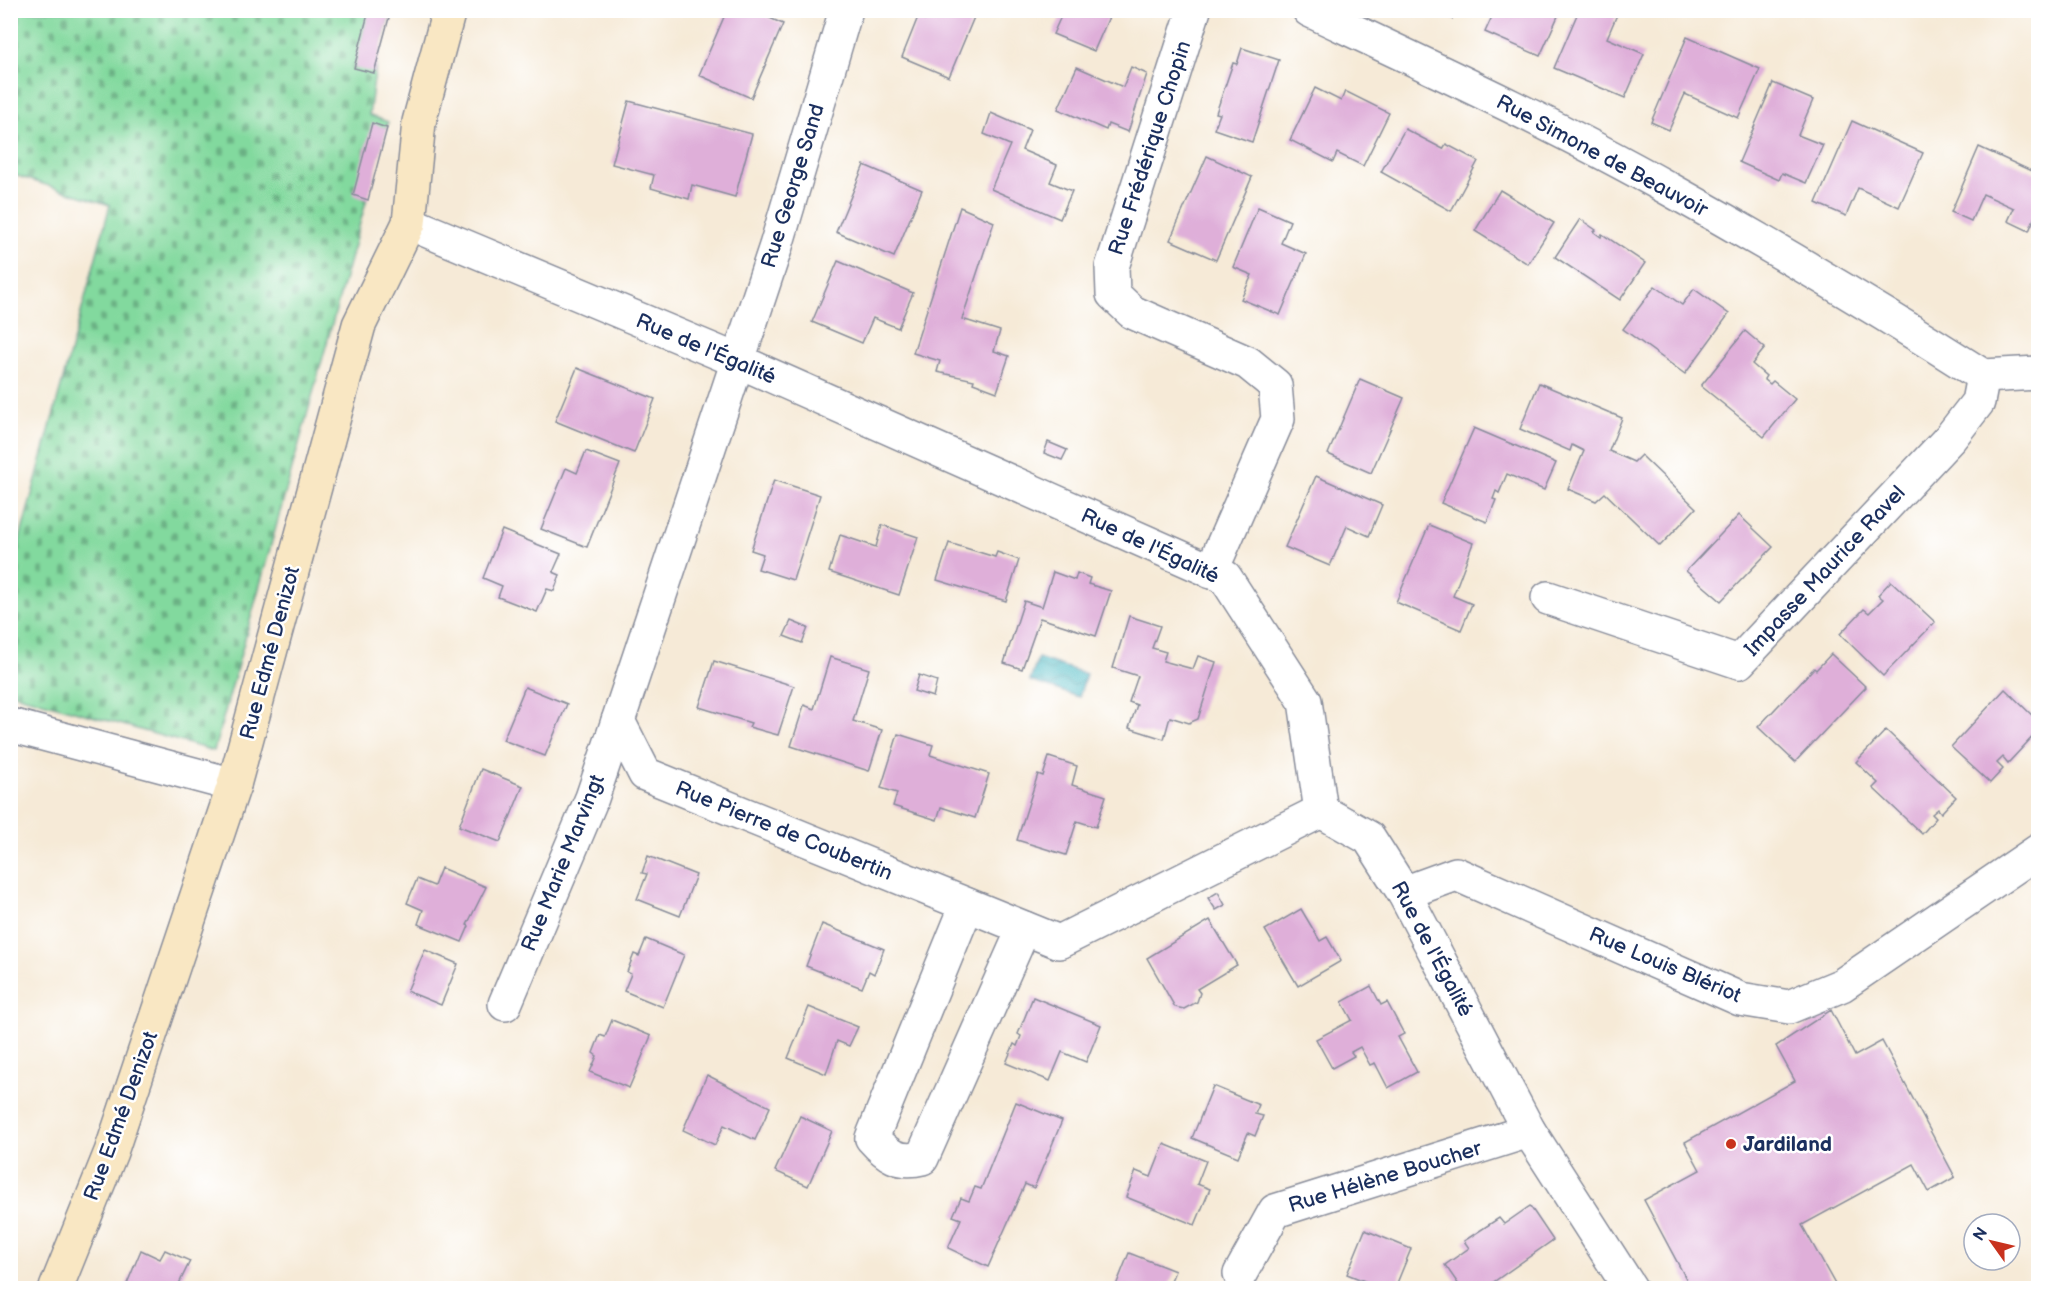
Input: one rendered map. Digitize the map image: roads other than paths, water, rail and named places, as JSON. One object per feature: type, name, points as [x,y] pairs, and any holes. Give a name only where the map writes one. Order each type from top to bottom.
[{"type":"street","name":"Rue Edmé Denizot","points":[[56,1288],[111,1152],[234,785],[359,325],[409,223],[419,122],[449,10]]},
{"type":"street","name":"Rue George Sand","points":[[736,360],[776,246],[846,10]]},
{"type":"street","name":"Rue Frédérique Chopin","points":[[1194,10],[1112,267],[1113,294],[1132,312],[1248,363],[1275,385],[1278,419],[1211,572]]},
{"type":"street","name":"Rue Simone de Beauvoir","points":[[1309,10],[1649,178],[1888,316],[1983,376]]},
{"type":"street","name":"Rue de l'Égalité","points":[[409,223],[736,360],[1225,578],[1305,700],[1322,811],[1369,838],[1404,892],[1528,1131],[1630,1288]]},
{"type":"street","points":[[618,721],[736,360]]},
{"type":"street","points":[[1983,376],[2038,374]]},
{"type":"street","name":"Impasse Maurice Ravel","points":[[1548,598],[1739,662],[1950,438],[1978,402],[1983,376]]},
{"type":"street","name":"Rue Pierre de Coubertin","points":[[618,721],[645,774],[1059,942],[1322,811]]},
{"type":"street","name":"Rue Marie Marvingt","points":[[505,1004],[592,798],[618,721]]},
{"type":"street","points":[[10,725],[234,785]]},
{"type":"street","name":"Rue Louis Blériot","points":[[1404,892],[1456,874],[1740,999],[1789,1007],[1842,985],[2038,851]]},
{"type":"street","points":[[966,905],[872,1138],[884,1152],[908,1162],[922,1158],[1024,928]]},
{"type":"street","name":"Rue Hélène Boucher","points":[[1240,1274],[1275,1211],[1528,1131]]},
{"type":"water","points":[[1038,658],[1086,674],[1079,697],[1030,681]]},
{"type":"place","name":"Jardiland","points":[[1731,1144]]}]
